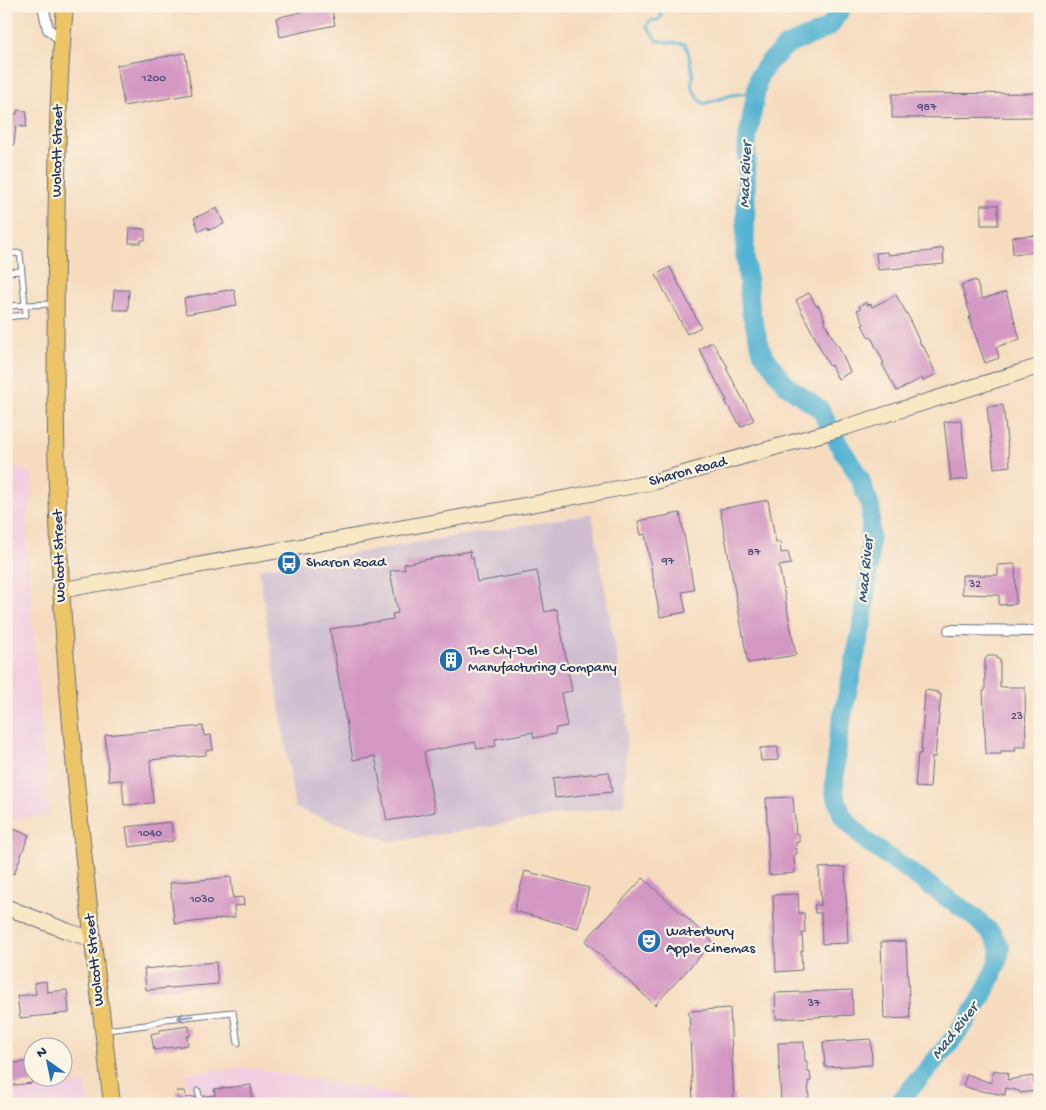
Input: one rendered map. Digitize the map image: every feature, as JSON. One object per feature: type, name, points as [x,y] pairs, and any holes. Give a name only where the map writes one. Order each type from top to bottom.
[{"type":"main road","name":"Wolcott Street","points":[[65,6],[58,114],[56,304],[56,426],[62,590],[69,690],[92,939],[112,1104]]},
{"type":"street","points":[[43,6],[48,29],[62,41]]},
{"type":"street","name":"Sharon Road","points":[[62,590],[654,482],[846,427],[1040,366]]},
{"type":"street","points":[[949,630],[1040,630]]},
{"type":"street","points":[[6,907],[92,939]]},
{"type":"lane","points":[[6,254],[20,253],[26,316],[6,317]]},
{"type":"lane","points":[[6,272],[22,271]]},
{"type":"lane","points":[[10,306],[56,304]]},
{"type":"lane","points":[[103,1031],[146,1025],[166,1019],[233,1012],[238,1043]]},
{"type":"lane","points":[[198,1091],[201,1104]]},
{"type":"shaded area","points":[[6,463],[32,474],[32,496],[26,520],[28,562],[50,815],[6,821]]},
{"type":"shaded area","points":[[592,514],[627,716],[624,805],[392,842],[295,808],[259,569]]},
{"type":"shaded area","points":[[246,1067],[447,1104],[190,1104],[186,1074]]},
{"type":"shaded area","points":[[86,1082],[88,1104],[6,1104],[6,1092],[38,1088],[72,1088],[72,1084]]},
{"type":"building","points":[[331,6],[335,25],[280,37],[276,18]]},
{"type":"building","points":[[185,53],[192,94],[124,106],[117,65]]},
{"type":"building","points":[[1040,93],[1040,117],[892,118],[892,94]]},
{"type":"building","points":[[17,110],[27,111],[26,127],[16,126],[14,145],[6,144],[6,113],[17,114]]},
{"type":"building","points":[[981,205],[998,205],[998,225],[981,225]]},
{"type":"building","points":[[217,208],[224,224],[209,230],[208,227],[199,231],[194,218]]},
{"type":"building","points":[[130,228],[145,229],[145,240],[141,240],[141,243],[129,243]]},
{"type":"building","points":[[1040,235],[1040,252],[1013,254],[1012,237]]},
{"type":"building","points":[[943,248],[944,264],[878,270],[876,253],[887,252],[888,255],[932,251]]},
{"type":"building","points":[[670,267],[701,327],[687,334],[656,275]]},
{"type":"building","points":[[976,280],[982,299],[1006,292],[1020,339],[996,347],[999,358],[985,363],[969,317],[971,317],[961,285]]},
{"type":"building","points":[[234,289],[237,305],[186,314],[184,298]]},
{"type":"building","points":[[114,290],[129,290],[128,310],[113,310]]},
{"type":"building","points":[[809,293],[816,306],[818,305],[825,319],[823,319],[838,345],[850,372],[838,379],[831,365],[829,366],[796,300]]},
{"type":"building","points":[[896,295],[911,321],[936,374],[923,381],[922,378],[897,391],[882,364],[884,363],[871,337],[869,338],[862,325],[864,324],[857,310],[860,309],[859,306],[866,302],[867,305],[871,304],[872,307]]},
{"type":"building","points":[[712,342],[728,367],[726,368],[754,420],[741,427],[725,401],[727,401],[699,349]]},
{"type":"building","points":[[1003,405],[1010,466],[994,468],[987,407]]},
{"type":"building","points":[[961,420],[968,479],[951,481],[944,422]]},
{"type":"building","points":[[768,500],[776,543],[780,542],[781,553],[788,552],[791,564],[779,566],[796,655],[748,663],[720,509]]},
{"type":"building","points":[[680,513],[694,590],[682,592],[686,612],[660,617],[645,534],[641,535],[638,521]]},
{"type":"building","name":"The Cly-Del Manufacturing Company","points":[[470,551],[471,558],[473,557],[477,582],[537,571],[545,612],[557,609],[572,691],[561,693],[567,726],[556,728],[555,734],[534,738],[533,732],[495,739],[496,746],[477,749],[475,742],[424,752],[435,812],[387,821],[375,756],[353,760],[330,629],[393,619],[392,614],[398,613],[390,571],[405,569],[404,564]]},
{"type":"building","points":[[1015,564],[1016,604],[999,605],[999,595],[962,594],[962,575],[998,575],[998,565]]},
{"type":"building","points":[[988,656],[997,656],[997,659],[1000,659],[1000,687],[1025,687],[1026,747],[1015,747],[1016,751],[986,754],[983,691],[985,691],[985,659]]},
{"type":"building","points":[[925,690],[941,694],[935,757],[932,757],[930,788],[915,787],[918,754],[921,754]]},
{"type":"building","points":[[203,726],[204,736],[211,735],[213,750],[206,750],[206,755],[150,760],[153,803],[124,805],[122,780],[109,781],[105,735]]},
{"type":"building","points":[[778,747],[778,760],[761,761],[760,748]]},
{"type":"building","points":[[609,772],[612,792],[555,798],[553,778]]},
{"type":"building","points":[[793,797],[796,834],[799,834],[799,842],[796,842],[797,854],[794,854],[795,873],[769,875],[766,798]]},
{"type":"building","points":[[171,822],[173,841],[129,847],[126,827]]},
{"type":"building","points":[[6,826],[29,835],[14,874],[6,871]]},
{"type":"building","points":[[845,867],[848,943],[822,944],[821,913],[815,913],[814,905],[821,905],[819,868]]},
{"type":"building","points":[[525,871],[589,888],[578,928],[514,911]]},
{"type":"building","points":[[231,877],[233,898],[243,897],[244,905],[234,906],[235,917],[176,924],[174,921],[170,883]]},
{"type":"building","name":"Waterbury Apple Cinemas","points":[[643,878],[713,942],[655,1005],[585,941]]},
{"type":"building","points":[[798,894],[799,913],[804,913],[805,933],[802,933],[802,970],[776,972],[773,895]]},
{"type":"building","points":[[906,941],[910,1018],[884,1019],[881,942]]},
{"type":"building","points":[[216,962],[218,984],[146,990],[144,969]]},
{"type":"building","points":[[46,981],[47,992],[67,990],[69,1013],[20,1018],[17,996],[36,994],[34,983]]},
{"type":"building","points":[[852,990],[853,1015],[776,1019],[775,993]]},
{"type":"building","points":[[730,1008],[734,1104],[693,1104],[689,1011]]},
{"type":"building","points":[[189,1026],[190,1036],[187,1036],[188,1045],[154,1050],[151,1034],[160,1032],[160,1030]]},
{"type":"building","points":[[871,1039],[872,1065],[825,1067],[823,1042]]},
{"type":"building","points":[[804,1042],[805,1061],[807,1061],[807,1072],[810,1072],[811,1081],[808,1081],[809,1098],[806,1098],[806,1104],[781,1104],[778,1043]]},
{"type":"building","points":[[22,1062],[22,1084],[6,1086],[6,1064]]},
{"type":"building","points":[[994,1070],[1008,1073],[1007,1080],[1033,1076],[1035,1091],[1020,1093],[1019,1091],[1006,1088],[1005,1095],[963,1086],[967,1074],[991,1083]]},
{"type":"building","points":[[251,1085],[253,1104],[205,1104],[204,1096],[215,1095],[214,1089]]},
{"type":"building","points":[[177,1091],[185,1091],[186,1098],[195,1097],[196,1104],[179,1104]]},
{"type":"waterway","points":[[656,6],[662,15],[658,20],[650,21],[647,26],[657,41],[685,44],[693,75],[691,85],[698,98],[704,104],[732,95],[755,92]]},
{"type":"waterway","name":"Mad River","points":[[843,6],[830,26],[786,46],[768,63],[759,76],[747,141],[745,254],[751,312],[762,352],[786,385],[820,409],[842,450],[859,476],[871,509],[869,568],[862,625],[838,737],[834,791],[843,817],[866,841],[973,916],[992,934],[1001,948],[994,971],[973,1012],[944,1050],[898,1104]]},
{"type":"place","name":"Sharon Road","points":[[289,563]]},
{"type":"place","name":"The Cly-Del Manufacturing Company","points":[[451,660]]},
{"type":"place","name":"Waterbury Apple Cinemas","points":[[649,941]]}]
